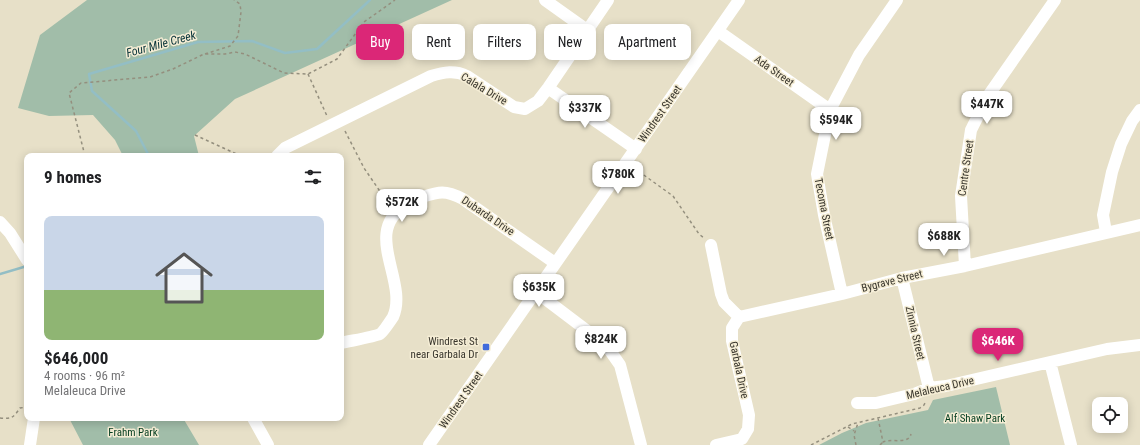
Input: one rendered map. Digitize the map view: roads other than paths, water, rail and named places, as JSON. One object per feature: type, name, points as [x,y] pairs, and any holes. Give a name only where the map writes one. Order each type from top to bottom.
[{"type":"street","points":[[545,0],[579,24]]},
{"type":"street","name":"Calala Drive","points":[[591,24],[608,0]]},
{"type":"street","name":"Windrest Street","points":[[429,445],[739,0]]},
{"type":"street","name":"Tecoma Street","points":[[842,294],[824,215],[817,174],[830,110],[859,55],[897,0]]},
{"type":"street","name":"Centre Street","points":[[965,266],[961,196],[972,130],[988,96],[1055,0]]},
{"type":"street","name":"Ada Street","points":[[718,31],[830,110]]},
{"type":"street","name":"Calala Drive","points":[[280,153],[285,148],[334,119],[441,73],[460,73],[467,76],[514,107],[525,109],[538,101],[567,60]]},
{"type":"street","points":[[548,88],[636,149]]},
{"type":"street","points":[[1106,232],[1103,215],[1112,172],[1121,144],[1140,110]]},
{"type":"street","name":"Dubarda Drive","points":[[344,342],[380,334],[393,318],[397,300],[386,238],[389,222],[397,210],[416,198],[438,192],[451,193],[463,199],[555,263]]},
{"type":"street","points":[[0,222],[10,233],[24,254]]},
{"type":"street","name":"Bygrave Street","points":[[739,317],[842,294],[902,278],[965,266],[1140,225]]},
{"type":"street","points":[[711,245],[724,302],[739,317]]},
{"type":"street","name":"Zinnia Street","points":[[902,278],[928,393]]},
{"type":"street","points":[[536,292],[606,345],[620,365],[641,445]]},
{"type":"street","name":"Garbala Drive","points":[[739,317],[732,328],[732,341],[749,415],[748,429],[746,433]]},
{"type":"street","name":"Melaleuca Drive","points":[[857,402],[876,403],[914,394],[928,393],[946,386],[1107,349],[1140,345]]},
{"type":"street","points":[[1050,362],[1071,445]]},
{"type":"street","points":[[30,445],[34,421]]},
{"type":"street","points":[[255,421],[268,445]]},
{"type":"street","points":[[716,445],[742,439],[746,433]]},
{"type":"street","points":[[746,433],[751,445]]},
{"type":"waterway","name":"Four Mile Creek","points":[[147,153],[136,131],[92,91],[89,74],[198,42],[252,41],[285,53],[317,49],[370,0]]},
{"type":"waterway","name":"Four Mile Creek","points":[[0,274],[24,267]]},
{"type":"place","name":"Windrest St near Garbala Dr","points":[[486,347]]},
{"type":"park label","name":"Alf Shaw Park","points":[[975,418]]},
{"type":"park label","name":"Frahm Park","points":[[133,432]]}]
